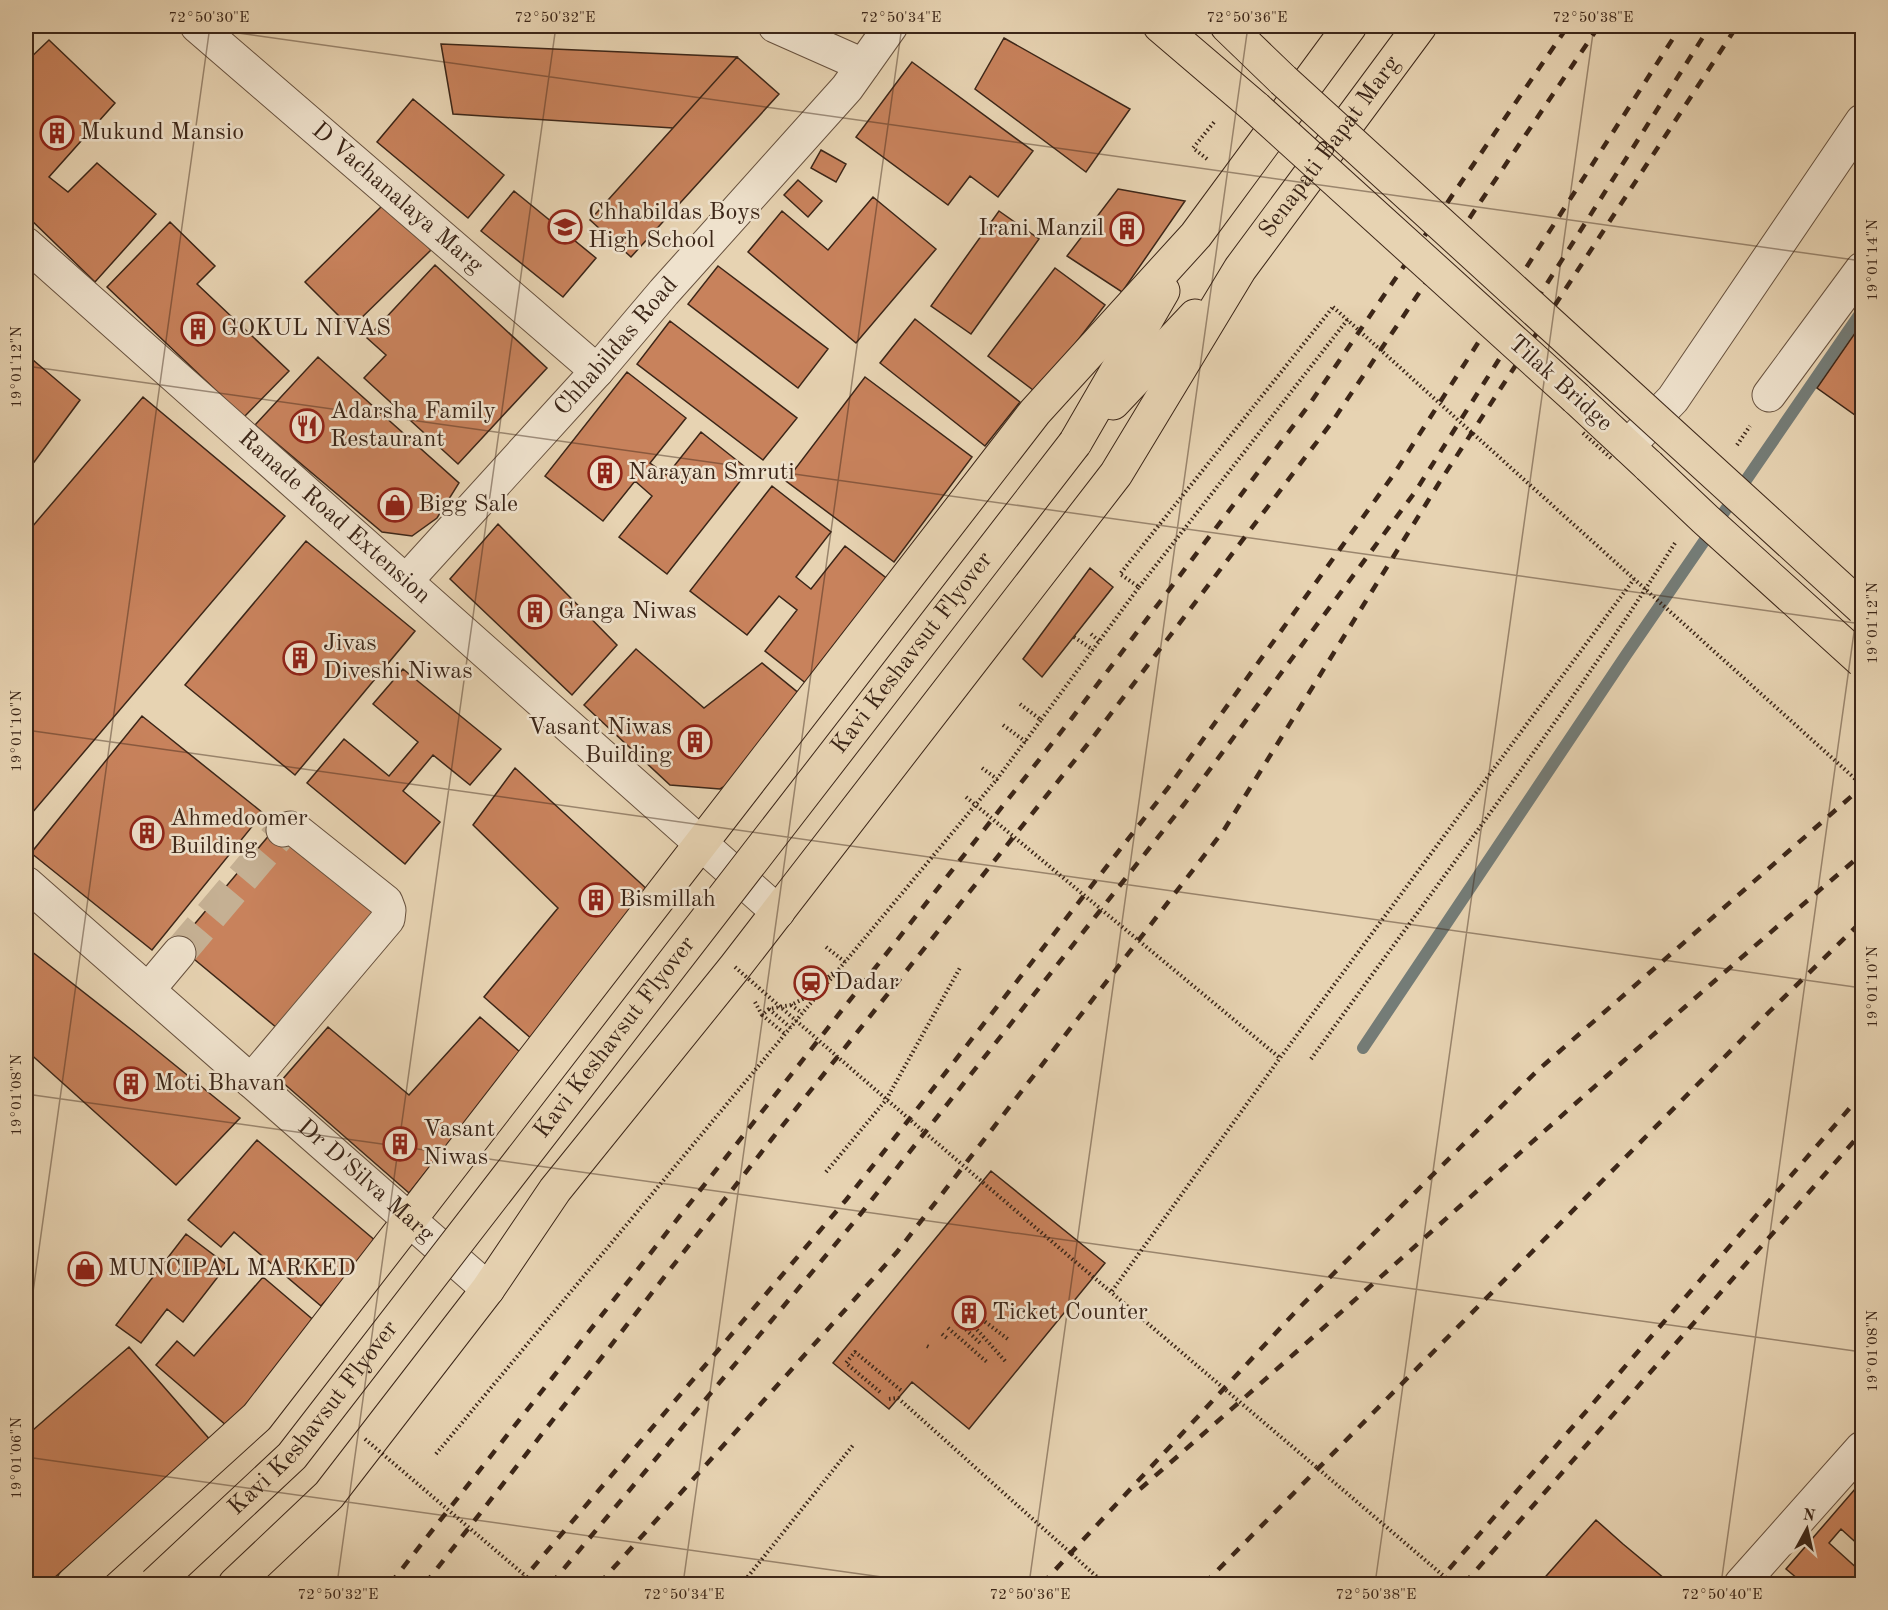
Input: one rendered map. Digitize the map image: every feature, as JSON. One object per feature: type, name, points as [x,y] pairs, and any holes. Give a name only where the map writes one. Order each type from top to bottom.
[{"type":"main road","name":"Tilak Bridge","points":[[1160,26],[1256,108],[1863,661]]},
{"type":"main road","name":"Tilak Bridge","points":[[1227,26],[1282,80],[1863,608]]},
{"type":"main road","points":[[73,1584],[257,1417],[1035,412],[1196,235],[1350,26]]},
{"type":"main road","name":"Senapati Bapat Marg","points":[[1240,269],[1420,26]]},
{"type":"main road","name":"Kavi Keshavsut Flyover","points":[[1075,443],[1196,235]]},
{"type":"main road","points":[[235,1584],[328,1495],[488,1289],[555,1190],[740,977],[778,912],[1116,474],[1240,269]]},
{"type":"main road","name":"Kavi Keshavsut Flyover","points":[[154,1584],[292,1456],[1075,443],[1240,269]]},
{"type":"street","name":"D Vachanalaya Marg","points":[[197,26],[597,371]]},
{"type":"street","points":[[775,26],[863,65]]},
{"type":"street","name":"Chhabildas Road","points":[[406,581],[597,371],[664,292],[848,88],[891,26]]},
{"type":"street","points":[[1628,446],[1673,399],[1863,121]]},
{"type":"street","name":"Ranade Road Extension","points":[[26,244],[778,912]]},
{"type":"street","points":[[1769,395],[1863,269]]},
{"type":"street","points":[[251,1081],[388,919],[389,910],[386,902],[297,831],[290,828],[283,830]]},
{"type":"street","name":"Dr D'Silva Marg","points":[[26,883],[488,1289]]},
{"type":"street","points":[[148,990],[179,953]]},
{"type":"street","points":[[1741,1584],[1863,1448]]},
{"type":"path","points":[[1209,160],[1193,148],[1221,113]]},
{"type":"path","points":[[1139,587],[1120,574],[1333,307],[1863,785]]},
{"type":"path","points":[[436,1454],[791,1028],[827,980],[997,779],[1139,587],[1348,319]]},
{"type":"path","points":[[1737,445],[1769,395]]},
{"type":"path","points":[[1311,1059],[1582,684],[1680,535]]},
{"type":"path","points":[[1112,1291],[1280,1058],[1634,579]]},
{"type":"path","points":[[1091,634],[1099,642]]},
{"type":"path","points":[[1074,637],[1093,650]]},
{"type":"path","points":[[1020,704],[1041,720]]},
{"type":"path","points":[[1003,725],[1026,742]]},
{"type":"path","points":[[982,768],[997,779]]},
{"type":"path","points":[[966,797],[1280,1058]]},
{"type":"path","points":[[813,1000],[801,991],[827,980],[845,962],[826,947]]},
{"type":"path","points":[[826,1172],[886,1100],[961,966]]},
{"type":"path","points":[[740,977],[1112,1291],[1453,1584]]},
{"type":"path","points":[[751,996],[762,1015],[785,1034]]},
{"type":"path","points":[[762,1015],[769,1009],[791,1005],[807,997]]},
{"type":"path","points":[[791,1005],[802,1013]]},
{"type":"path","points":[[769,1009],[791,1028]]},
{"type":"path","points":[[967,1308],[1009,1340]]},
{"type":"path","points":[[962,1313],[1006,1362]]},
{"type":"path","points":[[956,1320],[980,1344]]},
{"type":"path","points":[[948,1328],[988,1363]]},
{"type":"path","points":[[942,1334],[948,1339]]},
{"type":"path","points":[[880,1392],[846,1363],[855,1352],[903,1392]]},
{"type":"path","points":[[889,1399],[898,1398],[1105,1584]]},
{"type":"path","points":[[365,1439],[535,1584]]},
{"type":"path","points":[[742,1584],[854,1444]]},
{"type":"building","points":[[812,26],[847,26],[841,33]]},
{"type":"building","points":[[1004,38],[1130,109],[1086,172],[975,89]]},
{"type":"building","name":"Mukund Mansio","points":[[49,40],[115,103],[49,177],[68,192],[97,163],[156,214],[95,282],[26,215],[26,62]]},
{"type":"building","points":[[441,44],[737,57],[673,128],[453,114]]},
{"type":"building","points":[[737,57],[779,94],[631,257],[590,220]]},
{"type":"building","points":[[912,62],[1033,151],[998,197],[970,176],[948,205],[856,137]]},
{"type":"building","points":[[413,99],[504,175],[468,218],[377,142]]},
{"type":"building","points":[[821,150],[846,164],[836,182],[811,168]]},
{"type":"building","points":[[798,180],[822,201],[808,217],[784,195]]},
{"type":"building","name":"Irani Manzil","points":[[1118,189],[1185,201],[1122,292],[1067,256]]},
{"type":"building","points":[[514,191],[596,258],[563,297],[481,231]]},
{"type":"building","points":[[873,197],[936,249],[856,343],[748,252],[782,211],[828,250]]},
{"type":"building","points":[[385,203],[431,250],[351,328],[305,282]]},
{"type":"building","points":[[999,211],[1039,239],[971,334],[931,306]]},
{"type":"building","name":"GOKUL NIVAS","points":[[170,222],[215,266],[197,284],[289,371],[244,417],[107,287]]},
{"type":"building","points":[[435,265],[547,368],[458,464],[364,378],[386,355],[367,338]]},
{"type":"building","points":[[718,266],[828,349],[798,388],[688,304]]},
{"type":"building","points":[[1055,268],[1105,305],[1037,393],[988,356]]},
{"type":"building","points":[[915,319],[1020,402],[985,446],[880,363]]},
{"type":"building","points":[[670,321],[797,418],[763,460],[637,364]]},
{"type":"building","points":[[1862,323],[1862,420],[1817,388]]},
{"type":"building","points":[[26,354],[80,400],[26,473]]},
{"type":"building","points":[[318,357],[459,483],[437,518],[412,536],[382,532],[255,425]]},
{"type":"building","name":"Narayan Smruti","points":[[627,372],[686,418],[650,463],[667,475],[701,432],[749,470],[667,574],[619,537],[652,496],[635,481],[603,521],[545,476]]},
{"type":"building","points":[[865,377],[972,457],[894,562],[786,481]]},
{"type":"building","points":[[143,397],[285,516],[26,820],[26,534]]},
{"type":"building","points":[[772,486],[831,532],[796,577],[811,589],[845,546],[894,584],[812,688],[765,651],[797,610],[779,596],[747,635],[690,591]]},
{"type":"building","name":"Ganga Niwas","points":[[498,524],[617,645],[572,695],[450,579]]},
{"type":"building","name":"Jivas Diveshi Niwas","points":[[306,541],[415,631],[295,775],[185,685]]},
{"type":"building","points":[[1090,568],[1113,587],[1042,677],[1023,659]]},
{"type":"building","name":"Vasant Niwas Building","points":[[636,649],[704,708],[762,663],[801,695],[742,776],[720,789],[670,785],[584,705]]},
{"type":"building","name":"Jivas Diveshi Niwas","points":[[403,669],[501,749],[470,785],[433,755],[403,791],[440,822],[405,864],[307,783],[344,739],[389,776],[418,742],[373,704]]},
{"type":"building","name":"Ahmedoomer Building","points":[[142,716],[263,813],[152,950],[31,853]]},
{"type":"building","name":"Bismillah","points":[[515,768],[649,891],[534,1041],[484,997],[558,908],[473,825]]},
{"type":"building","points":[[276,827],[376,910],[277,1028],[177,945]]},
{"type":"building","name":"Moti Bhavan","points":[[26,947],[240,1118],[176,1185],[26,1050]]},
{"type":"building","name":"Vasant Niwas","points":[[480,1017],[520,1052],[409,1193],[281,1081],[328,1027],[409,1095]]},
{"type":"building","points":[[257,1140],[377,1242],[321,1306],[234,1232],[221,1247],[188,1220]]},
{"type":"building","name":"Ticket Counter","points":[[991,1171],[1105,1263],[969,1429],[912,1382],[889,1409],[833,1363]]},
{"type":"building","points":[[186,1234],[227,1265],[183,1322],[167,1309],[141,1343],[116,1325]]},
{"type":"building","points":[[263,1277],[317,1323],[227,1426],[156,1365],[177,1341],[194,1356]]},
{"type":"building","points":[[129,1347],[212,1442],[47,1584],[26,1584],[26,1436]]},
{"type":"building","points":[[1862,1481],[1862,1548],[1841,1529],[1829,1543],[1860,1571],[1847,1584],[1804,1584],[1786,1569]]},
{"type":"building","points":[[1596,1520],[1623,1544],[1671,1584],[1539,1584]]},
{"type":"waterway","points":[[1363,1048],[1626,655],[1862,311]]},
{"type":"tunnel","points":[[179,953],[283,830]]},
{"type":"railway","points":[[390,1584],[1072,718],[1309,405],[1568,26]]},
{"type":"railway","points":[[425,1584],[771,1140],[1091,740],[1332,422],[1599,26]]},
{"type":"railway","points":[[519,1584],[846,1200],[1168,788],[1394,474],[1681,26]]},
{"type":"railway","points":[[551,1584],[859,1216],[1185,803],[1415,492],[1710,26]]},
{"type":"railway","points":[[599,1584],[897,1252],[1224,830],[1439,483],[1737,26]]},
{"type":"railway","points":[[1042,1584],[1299,1308],[1537,1071],[1862,787]]},
{"type":"railway","points":[[1140,1489],[1680,1011],[1862,854]]},
{"type":"railway","points":[[1204,1584],[1770,1011],[1862,921]]},
{"type":"railway","points":[[1436,1584],[1862,1094]]},
{"type":"railway","points":[[1464,1584],[1862,1132]]},
{"type":"place","name":"Mukund Mansio","points":[[57,133]]},
{"type":"place","name":"Chhabildas Boys High School","points":[[565,227]]},
{"type":"place","name":"Irani Manzil","points":[[1127,229]]},
{"type":"place","name":"GOKUL NIVAS","points":[[198,329]]},
{"type":"place","name":"Adarsha Family Restaurant","points":[[307,426]]},
{"type":"place","name":"Narayan Smruti","points":[[605,473]]},
{"type":"place","name":"Bigg Sale","points":[[395,505]]},
{"type":"place","name":"Ganga Niwas","points":[[535,612]]},
{"type":"place","name":"Jivas Diveshi Niwas","points":[[300,658]]},
{"type":"place","name":"Vasant Niwas Building","points":[[695,742]]},
{"type":"place","name":"Ahmedoomer Building","points":[[147,833]]},
{"type":"place","name":"Bismillah","points":[[596,900]]},
{"type":"place","name":"Dadar","points":[[811,983]]},
{"type":"place","name":"Moti Bhavan","points":[[131,1084]]},
{"type":"place","name":"Vasant Niwas","points":[[400,1144]]},
{"type":"place","name":"MUNCIPAL MARKED","points":[[85,1269]]},
{"type":"place","name":"Ticket Counter","points":[[969,1313]]}]
